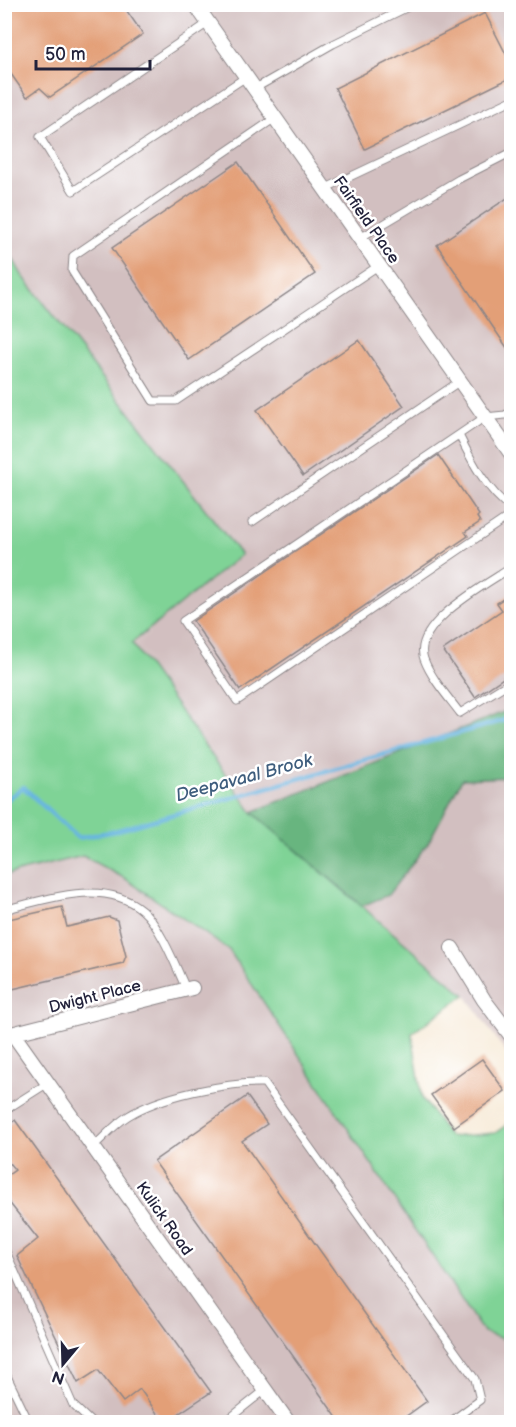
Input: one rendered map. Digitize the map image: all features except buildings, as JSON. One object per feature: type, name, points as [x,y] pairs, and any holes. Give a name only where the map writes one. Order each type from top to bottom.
[{"type":"street","name":"Fairfield Place","points":[[195,4],[512,455]]},
{"type":"street","points":[[452,948],[484,1000],[512,1037]]},
{"type":"street","name":"Dwight Place","points":[[9,1035],[190,989]]},
{"type":"street","name":"Kulick Road","points":[[9,1035],[48,1083],[288,1422]]},
{"type":"lane","points":[[208,23],[40,137],[73,191],[250,83],[414,4]]},
{"type":"lane","points":[[324,189],[512,100]]},
{"type":"lane","points":[[274,118],[73,256],[72,271],[153,401],[176,401],[378,266]]},
{"type":"lane","points":[[359,239],[449,185],[512,152]]},
{"type":"lane","points":[[252,522],[459,381]]},
{"type":"lane","points":[[459,435],[470,457],[498,499],[512,512],[237,701],[183,621],[485,417],[505,415],[512,411]]},
{"type":"lane","points":[[512,567],[436,621],[424,640],[423,658],[460,713],[512,681]]},
{"type":"lane","points":[[4,910],[63,895],[115,894],[143,910],[168,948],[190,989]]},
{"type":"lane","points":[[4,1111],[48,1083]]},
{"type":"lane","points":[[93,1147],[128,1116],[153,1104],[189,1094],[250,1083],[264,1083],[475,1379],[480,1400],[450,1422]]},
{"type":"lane","points":[[4,1247],[73,1405],[91,1422]]},
{"type":"lane","points":[[4,1370],[29,1422]]},
{"type":"lane","points":[[225,1422],[265,1390]]},
{"type":"shaded area","points":[[4,5],[511,5],[511,1060],[465,994],[252,812],[132,642],[22,275],[5,243]]},
{"type":"shaded area","points":[[83,856],[124,878],[229,950],[483,1332],[511,1342],[511,1422],[5,1422],[4,875]]},
{"type":"green space","points":[[4,243],[22,275],[241,555],[132,643],[252,812],[465,995],[412,1033],[422,1098],[450,1137],[495,1133],[511,1122],[511,1342],[483,1332],[229,950],[124,878],[83,856],[5,875]]},
{"type":"green space","points":[[511,709],[511,777],[462,779],[428,843],[388,895],[362,906],[252,812]]},
{"type":"waterway","name":"Deepavaal Brook","points":[[4,802],[23,787],[78,838],[115,831],[512,718]]}]
